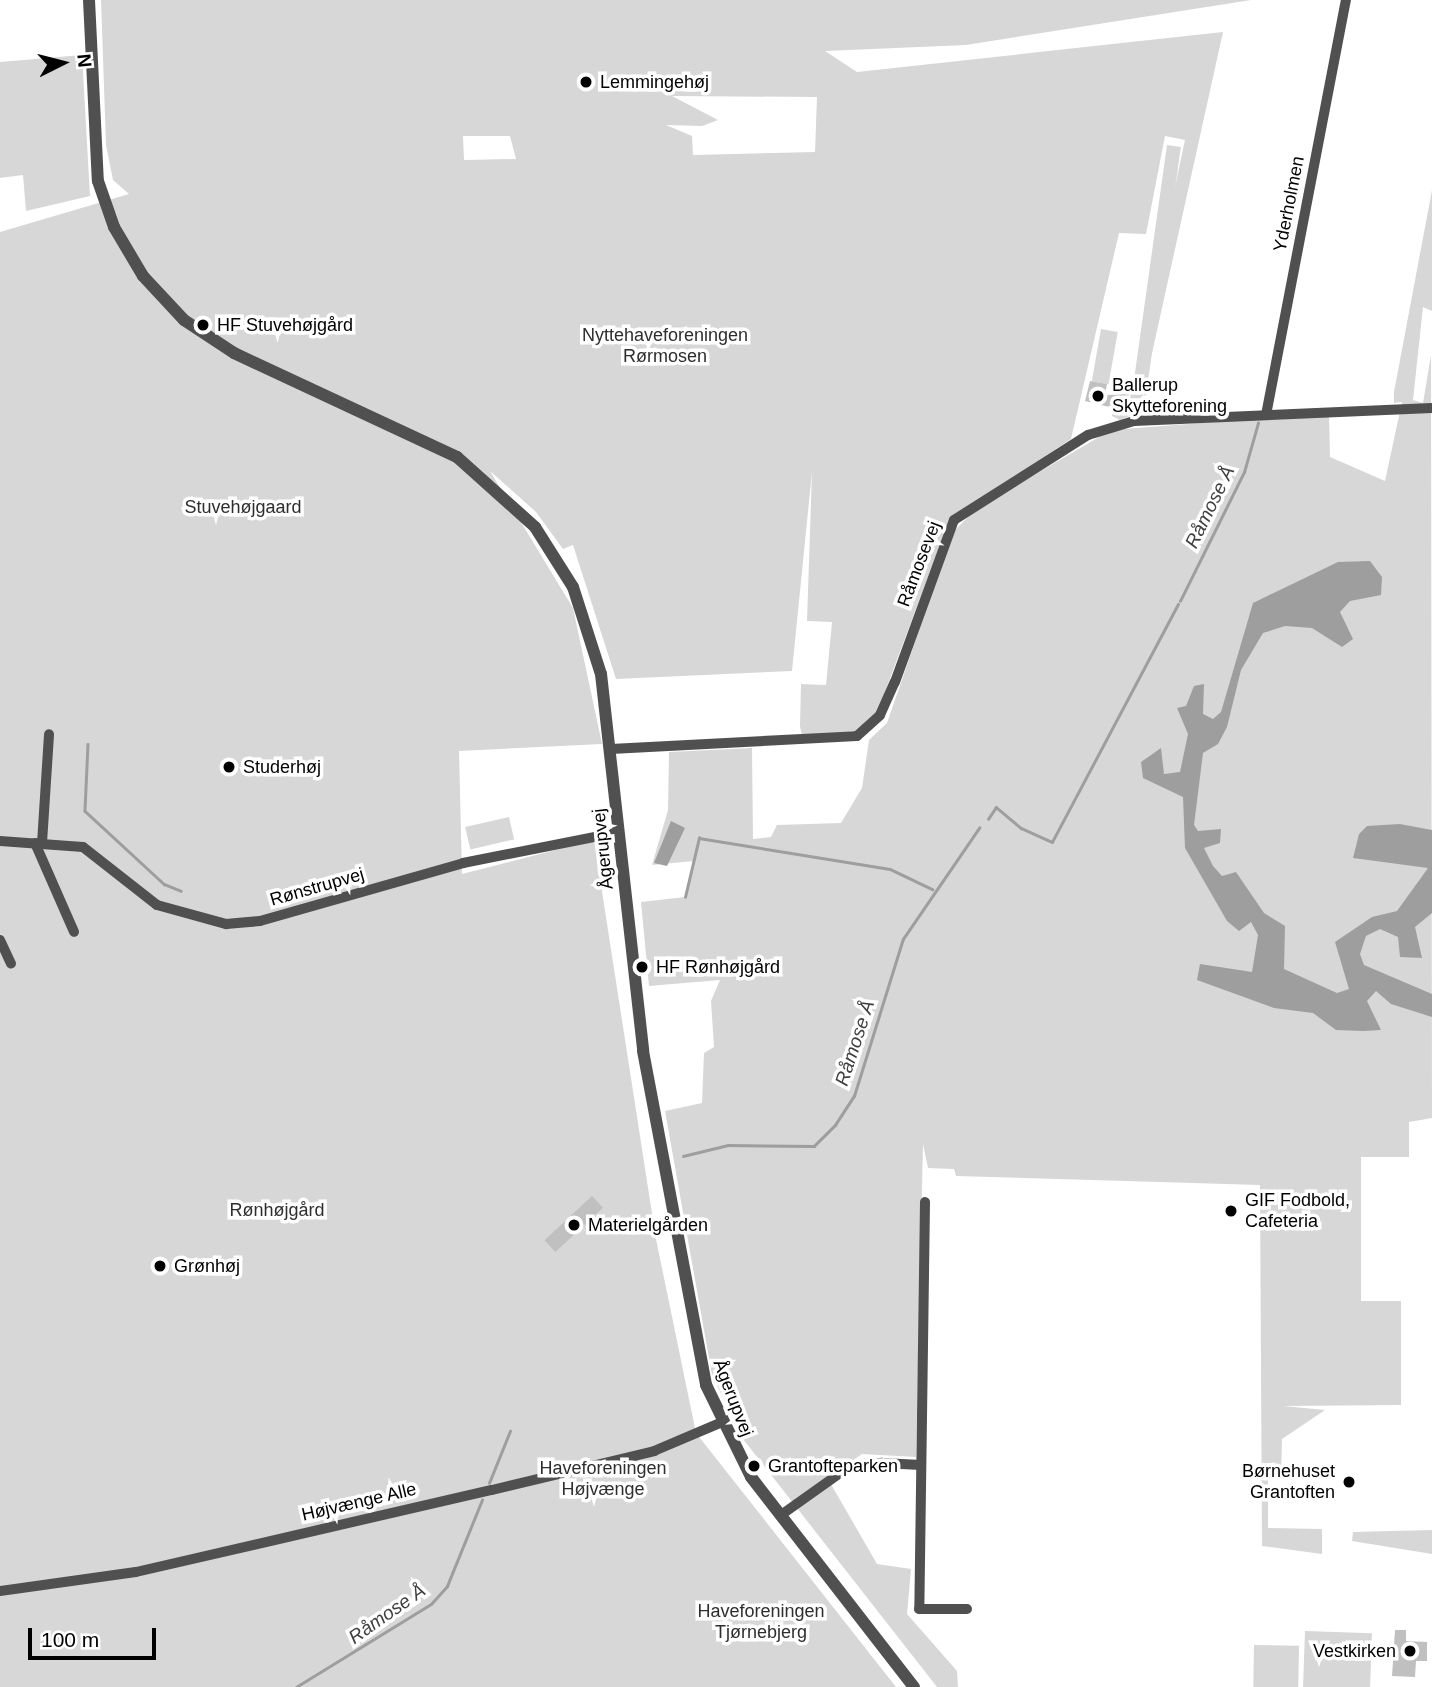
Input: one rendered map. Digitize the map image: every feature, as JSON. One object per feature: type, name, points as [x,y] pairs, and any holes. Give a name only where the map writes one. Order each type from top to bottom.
[{"type":"street","name":"Ågerupvej","points":[[89,0],[98,181],[127,251],[184,320],[234,353],[439,446],[487,479],[535,527],[573,587],[595,643],[611,749],[643,1051],[697,1349],[720,1423],[781,1515],[915,1687]]},
{"type":"street","name":"Yderholmen","points":[[1266,415],[1346,0]]},
{"type":"street","name":"Råmosevej","points":[[611,749],[858,736],[880,715],[946,534],[971,505],[1112,425],[1432,408]]},
{"type":"street","points":[[49,734],[39,843],[74,932]]},
{"type":"street","name":"Rønstrupvej","points":[[0,841],[39,843],[96,852],[143,897],[198,921],[226,925],[260,921],[463,863],[620,832]]},
{"type":"street","points":[[0,940],[11,964]]},
{"type":"street","points":[[925,1202],[919,1609],[967,1609]]},
{"type":"street","name":"Højvænge Alle","points":[[0,1591],[135,1572],[482,1492],[654,1451],[720,1423]]},
{"type":"street","points":[[781,1515],[843,1471],[882,1463],[921,1465]]},
{"type":"green space","points":[[101,0],[1251,0],[966,45],[825,51],[857,72],[1223,32],[1139,412],[1120,420],[1112,416],[1112,410],[1127,412],[1185,140],[1165,136],[1146,234],[1119,233],[1071,439],[950,518],[877,713],[857,732],[802,736],[800,726],[801,684],[826,685],[832,622],[807,621],[812,472],[792,671],[616,679],[573,545],[563,549],[536,512],[490,471],[573,608],[602,744],[459,751],[462,874],[594,840],[656,1239],[696,1433],[896,1687],[0,1687],[0,232],[129,194],[113,180],[106,145]],"holes":[[[672,96],[817,97],[815,152],[693,155],[692,136],[666,125],[702,126],[718,120]],[[463,136],[510,136],[516,159],[464,160]]]},
{"type":"green space","points":[[82,55],[90,196],[26,211],[23,175],[0,178],[0,62]]},
{"type":"green space","points":[[1167,145],[1181,147],[1146,396],[1132,394]]},
{"type":"green space","points":[[1432,190],[1432,311],[1423,307],[1413,400],[1423,403],[1431,355],[1432,1118],[1409,1122],[1409,1157],[1361,1157],[1361,1301],[1401,1301],[1401,1405],[1283,1406],[1325,1410],[1282,1439],[1281,1479],[1268,1479],[1268,1528],[1322,1529],[1322,1554],[1262,1546],[1260,1185],[956,1176],[954,1169],[928,1168],[923,1144],[916,1457],[862,1454],[828,1479],[877,1564],[911,1569],[907,1614],[957,1671],[958,1687],[937,1687],[743,1439],[712,1375],[665,1111],[702,1103],[704,1053],[714,1047],[711,1001],[720,980],[649,986],[641,902],[685,897],[694,861],[652,865],[668,810],[669,752],[752,748],[753,839],[771,837],[777,825],[841,823],[862,788],[869,740],[887,723],[953,532],[976,509],[1111,430],[1329,413],[1330,457],[1385,481],[1402,402],[1394,403],[1394,392]]},
{"type":"green space","points":[[1101,329],[1118,332],[1109,384],[1092,381]]},
{"type":"green space","points":[[509,817],[514,839],[470,850],[465,827]]},
{"type":"green space","points":[[1432,1530],[1432,1554],[1352,1541],[1353,1532]]},
{"type":"green space","points":[[1305,1631],[1372,1633],[1370,1687],[1303,1687]]},
{"type":"green space","points":[[1254,1645],[1299,1646],[1298,1687],[1253,1687]]},
{"type":"shaded area","points":[[1370,561],[1382,577],[1381,595],[1350,601],[1340,612],[1353,639],[1342,647],[1312,628],[1285,626],[1263,633],[1241,670],[1227,727],[1218,744],[1203,753],[1194,825],[1198,831],[1221,829],[1220,843],[1204,848],[1213,866],[1222,876],[1236,872],[1264,913],[1285,926],[1284,969],[1337,993],[1349,989],[1335,942],[1372,917],[1397,911],[1428,868],[1353,858],[1359,834],[1367,826],[1400,824],[1432,830],[1432,913],[1415,927],[1422,958],[1400,957],[1398,937],[1380,929],[1366,936],[1360,954],[1364,965],[1432,994],[1432,1017],[1391,1004],[1376,991],[1367,1001],[1381,1030],[1336,1030],[1313,1013],[1274,1008],[1197,980],[1200,964],[1252,972],[1258,935],[1251,922],[1239,931],[1227,921],[1185,848],[1183,797],[1143,778],[1141,762],[1161,748],[1164,774],[1180,772],[1188,734],[1177,708],[1186,706],[1194,686],[1204,684],[1203,714],[1213,719],[1221,712],[1253,603],[1338,562]]},
{"type":"shaded area","points":[[671,821],[685,828],[667,866],[654,863]]},
{"type":"building","name":"Ballerup Skytteforening","points":[[1090,381],[1107,384],[1105,395],[1129,394],[1126,411],[1085,401]]},
{"type":"building","name":"Materielgården","points":[[592,1196],[603,1208],[555,1252],[544,1240]]},
{"type":"building","name":"Vestkirken","points":[[1395,1630],[1406,1630],[1406,1641],[1427,1642],[1427,1661],[1416,1661],[1415,1677],[1392,1676]]},
{"type":"waterway","name":"Råmose Å","points":[[1180,601],[1244,472],[1258,423]]},
{"type":"waterway","name":"Råmose Å","points":[[988,819],[996,807],[1021,828],[1052,842],[1178,604]]},
{"type":"waterway","points":[[88,744],[85,811],[164,884],[181,891]]},
{"type":"waterway","name":"Råmose Å","points":[[683,1156],[728,1145],[814,1146],[835,1125],[854,1096],[903,939],[979,828]]},
{"type":"waterway","points":[[685,897],[699,838],[890,869],[932,889]]},
{"type":"waterway","name":"Råmose Å","points":[[489,1483],[510,1431]]},
{"type":"waterway","name":"Råmose Å","points":[[296,1687],[431,1604],[447,1586],[482,1500]]},
{"type":"place","name":"Lemmingehøj","points":[[586,82]]},
{"type":"place","name":"HF Stuvehøjgård","points":[[203,325]]},
{"type":"place","name":"Ballerup Skytteforening","points":[[1098,396]]},
{"type":"place","name":"Studerhøj","points":[[229,767]]},
{"type":"place","name":"HF Rønhøjgård","points":[[642,967]]},
{"type":"place","name":"GIF Fodbold, Cafeteria","points":[[1231,1211]]},
{"type":"place","name":"Materielgården","points":[[574,1225]]},
{"type":"place","name":"Grønhøj","points":[[160,1266]]},
{"type":"place","name":"Grantofteparken","points":[[754,1466]]},
{"type":"place","name":"Børnehuset Grantoften","points":[[1349,1482]]},
{"type":"place","name":"Vestkirken","points":[[1410,1651]]},
{"type":"park label","name":"Nyttehaveforeningen Rørmosen","points":[[665,346]]},
{"type":"park label","name":"Stuvehøjgaard","points":[[243,507]]},
{"type":"park label","name":"Rønhøjgård","points":[[277,1210]]},
{"type":"park label","name":"Haveforeningen Højvænge","points":[[603,1479]]},
{"type":"park label","name":"Haveforeningen Tjørnebjerg","points":[[761,1622]]}]
